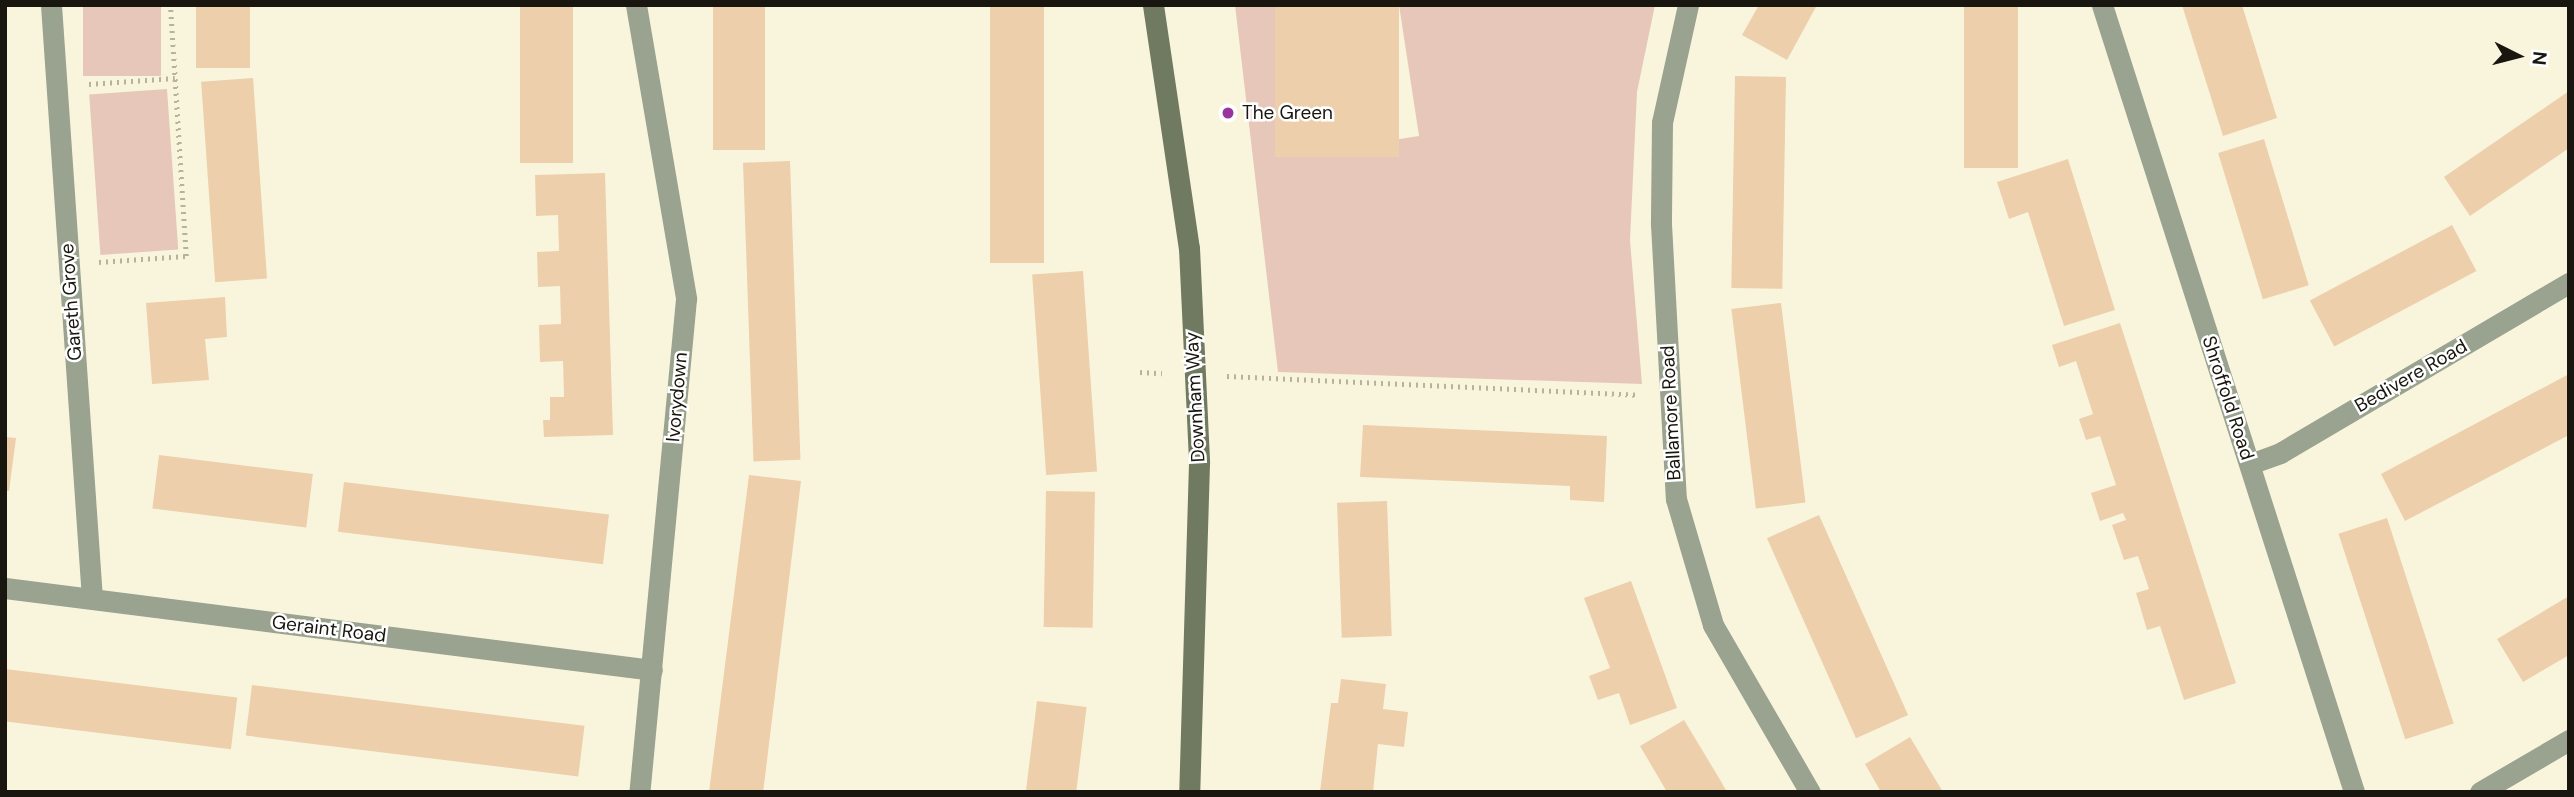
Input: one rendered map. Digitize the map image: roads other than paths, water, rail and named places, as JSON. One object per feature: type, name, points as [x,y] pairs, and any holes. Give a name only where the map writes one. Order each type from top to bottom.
[{"type":"street","name":"Gareth Grove","points":[[51,5],[92,599]]},
{"type":"street","name":"Ivorydown","points":[[636,5],[686,299],[639,792]]},
{"type":"street","name":"Downham Way","points":[[1153,5],[1189,261],[1199,463],[1189,792]]},
{"type":"street","name":"Ballamore Road","points":[[1688,5],[1662,122],[1661,224],[1676,499],[1713,625],[1810,792]]},
{"type":"street","name":"Shroffold Road","points":[[2102,5],[2354,792]]},
{"type":"street","name":"Bedivere Road","points":[[2250,464],[2280,453],[2569,283]]},
{"type":"street","name":"Geraint Road","points":[[5,588],[652,670]]},
{"type":"street","points":[[2480,792],[2569,740]]},
{"type":"place","name":"The Green","points":[[1228,113]]}]
